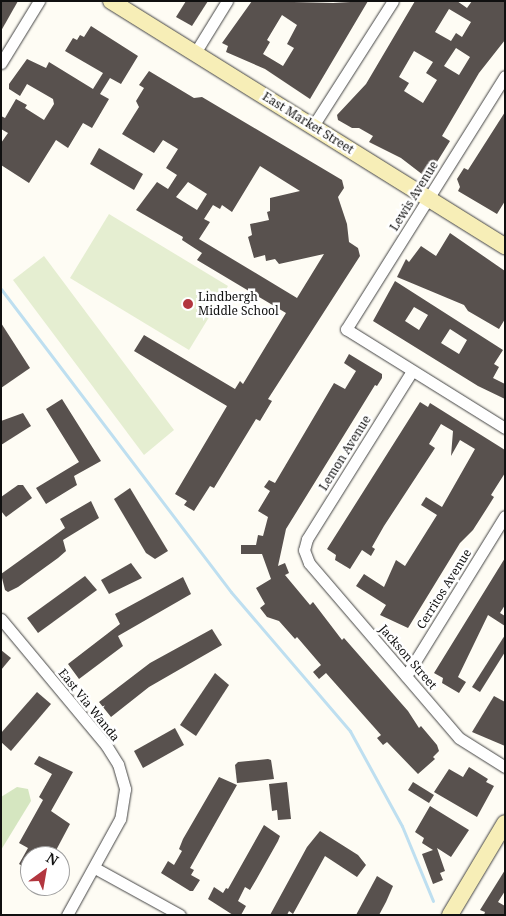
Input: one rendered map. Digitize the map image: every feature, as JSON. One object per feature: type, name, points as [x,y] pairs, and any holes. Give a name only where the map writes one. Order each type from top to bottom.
[{"type":"street","points":[[1,62],[39,1]]},
{"type":"street","name":"East Market Street","points":[[111,1],[505,246]]},
{"type":"street","points":[[195,53],[227,1]]},
{"type":"street","points":[[313,126],[393,1]]},
{"type":"street","name":"Lewis Avenue","points":[[412,371],[346,329],[505,76]]},
{"type":"street","points":[[412,371],[505,428]]},
{"type":"street","name":"Lemon Avenue","points":[[304,550],[307,539],[412,371]]},
{"type":"street","name":"Cerritos Avenue","points":[[406,676],[505,516]]},
{"type":"street","name":"Jackson Street","points":[[304,550],[309,563],[459,738],[505,767]]},
{"type":"street","name":"East Via Wanda","points":[[1,619],[106,745],[118,764],[125,789],[120,819],[95,868],[67,915]]},
{"type":"street","points":[[450,915],[505,824]]},
{"type":"street","points":[[95,868],[180,915]]},
{"type":"green space","points":[[109,214],[228,286],[189,350],[70,278]]},
{"type":"green space","points":[[44,256],[174,430],[144,455],[13,280]]},
{"type":"green space","points":[[17,787],[28,789],[31,801],[1,850],[1,797]]},
{"type":"building","points":[[1,1],[18,1],[1,31]]},
{"type":"building","points":[[186,1],[208,1],[192,26],[176,17]]},
{"type":"building","points":[[252,1],[333,3],[368,1],[310,99],[265,69],[226,52],[228,46],[222,43]],"holes":[[[282,15],[297,25],[287,44],[294,48],[283,66],[263,54],[270,42],[267,40]]]},
{"type":"building","points":[[415,1],[457,1],[467,8],[472,1],[505,1],[505,40],[479,73],[442,136],[450,141],[427,178],[401,158],[369,142],[373,136],[338,120],[337,115],[366,84]],"holes":[[[449,9],[471,22],[462,37],[456,33],[451,41],[435,32]],[[456,48],[470,57],[459,75],[444,66]],[[414,51],[433,62],[426,73],[437,80],[423,103],[404,91],[409,83],[399,77]]]},
{"type":"building","points":[[91,26],[138,56],[121,84],[110,78],[100,94],[109,99],[92,128],[83,123],[68,148],[56,140],[29,183],[1,165],[1,143],[8,133],[1,129],[1,116],[5,118],[16,99],[27,105],[25,108],[44,120],[54,104],[53,99],[27,84],[20,96],[9,89],[9,84],[27,59],[46,68],[49,62],[93,89],[103,73],[65,51],[73,38],[77,40],[80,35],[84,37]]},
{"type":"building","points":[[149,71],[194,98],[202,97],[342,180],[344,188],[338,197],[347,224],[349,242],[358,248],[360,256],[268,399],[272,401],[260,421],[256,419],[214,488],[210,486],[194,511],[184,505],[187,501],[175,494],[227,406],[134,351],[144,335],[235,389],[240,381],[243,384],[286,313],[197,260],[202,253],[182,240],[183,237],[136,210],[157,182],[168,189],[177,175],[166,168],[178,149],[163,140],[154,153],[122,134],[139,107],[136,101],[144,88],[139,85]],"holes":[[[260,166],[300,191],[270,198],[270,211],[267,212],[269,220],[250,224],[252,235],[248,237],[254,258],[265,255],[266,261],[275,259],[279,264],[324,254],[297,298],[199,239],[210,222],[204,219],[213,205],[220,209],[222,205],[232,212]],[[188,182],[207,194],[197,210],[176,197]]]},
{"type":"building","points":[[505,112],[505,201],[497,214],[458,191],[460,187],[457,179],[464,168],[468,170]]},
{"type":"building","points":[[99,148],[143,174],[134,190],[90,164]]},
{"type":"building","points":[[450,233],[505,271],[505,319],[499,329],[468,311],[464,305],[397,277],[406,259],[409,262],[421,246],[436,256]]},
{"type":"building","points":[[395,281],[503,350],[494,364],[499,367],[493,378],[505,384],[505,399],[478,386],[373,321]],"holes":[[[414,307],[428,315],[419,330],[405,321]],[[450,329],[467,340],[459,354],[441,343]]]},
{"type":"building","points":[[1,323],[30,368],[1,388]]},
{"type":"building","points":[[349,354],[382,374],[382,378],[377,386],[375,385],[286,529],[278,566],[285,563],[289,573],[285,575],[310,605],[313,602],[342,640],[344,638],[408,711],[419,728],[421,726],[437,745],[439,751],[433,757],[435,759],[418,774],[387,742],[383,745],[377,738],[381,735],[326,673],[319,679],[313,672],[321,665],[297,637],[295,639],[279,621],[267,617],[260,608],[265,604],[256,588],[271,579],[262,554],[241,554],[241,545],[256,545],[258,535],[263,536],[268,517],[258,511],[270,491],[264,487],[269,480],[275,483],[334,383],[345,389],[356,371],[344,363]]},
{"type":"building","points":[[62,399],[101,461],[74,476],[77,485],[46,504],[36,488],[79,462],[46,409]]},
{"type":"building","points":[[420,402],[428,407],[430,403],[505,450],[505,473],[491,495],[494,497],[489,505],[473,530],[460,543],[408,628],[380,615],[386,605],[356,586],[364,574],[384,587],[396,560],[405,566],[437,515],[421,505],[426,497],[442,507],[475,449],[460,440],[451,456],[453,431],[441,424],[429,444],[435,448],[384,526],[372,547],[375,549],[371,556],[362,550],[350,569],[335,560],[336,555],[327,549]]},
{"type":"building","points":[[23,413],[31,426],[1,445],[1,421]]},
{"type":"building","points":[[18,485],[23,485],[32,498],[6,517],[1,511],[1,497]]},
{"type":"building","points":[[130,488],[168,551],[155,559],[146,553],[114,499]]},
{"type":"building","points":[[91,501],[99,518],[63,540],[66,551],[58,558],[18,587],[8,592],[5,590],[1,574],[65,528],[60,519]]},
{"type":"building","points":[[505,558],[505,605],[500,613],[505,616],[505,626],[488,615],[458,677],[466,682],[459,693],[442,683],[443,678],[434,673]]},
{"type":"building","points":[[131,563],[142,578],[109,594],[101,580]]},
{"type":"building","points":[[85,576],[97,590],[38,633],[27,618]]},
{"type":"building","points":[[183,577],[191,594],[118,636],[123,646],[79,679],[68,664],[120,624],[115,614]]},
{"type":"building","points":[[212,629],[222,645],[149,687],[111,717],[99,702],[150,663]]},
{"type":"building","points":[[505,635],[505,652],[480,692],[472,687]]},
{"type":"building","points":[[1,650],[11,658],[1,670]]},
{"type":"building","points":[[215,673],[229,685],[196,736],[180,725]]},
{"type":"building","points":[[37,692],[51,704],[11,751],[1,742],[1,733]]},
{"type":"building","points":[[494,696],[505,702],[505,746],[472,732]]},
{"type":"building","points":[[175,728],[184,745],[143,768],[134,751]]},
{"type":"building","points":[[39,756],[73,772],[51,811],[70,824],[58,846],[24,846],[19,843],[43,800],[39,797],[52,774],[34,764]]},
{"type":"building","points":[[271,760],[274,779],[237,783],[235,765],[238,762]]},
{"type":"building","points":[[469,767],[488,779],[486,782],[494,786],[477,817],[434,792],[449,769],[463,777]]},
{"type":"building","points":[[219,777],[237,785],[190,868],[194,870],[191,875],[200,880],[193,891],[190,891],[161,873],[168,861],[174,865],[182,851],[179,849],[183,839]]},
{"type":"building","points":[[287,782],[291,819],[278,820],[277,810],[272,811],[269,784]]},
{"type":"building","points":[[413,782],[434,795],[429,803],[408,790]]},
{"type":"building","points":[[430,806],[469,830],[451,857],[437,848],[445,871],[440,873],[443,880],[433,884],[422,854],[433,850],[422,843],[424,838],[415,832]]},
{"type":"building","points":[[264,825],[280,836],[250,890],[245,887],[238,901],[246,906],[241,915],[233,915],[208,899],[214,887],[223,893],[226,888],[228,889]]},
{"type":"building","points":[[320,831],[358,855],[366,865],[357,877],[325,856],[293,914],[289,911],[287,915],[270,915],[307,847]]},
{"type":"building","points":[[505,870],[505,891],[498,902],[505,906],[505,915],[484,915],[485,912],[480,910]]},
{"type":"building","points":[[377,876],[393,886],[379,915],[356,915]]},
{"type":"waterway","points":[[1,289],[231,592],[350,731],[402,826],[433,901]]},
{"type":"place","name":"Lindbergh Middle School","points":[[188,304]]}]
